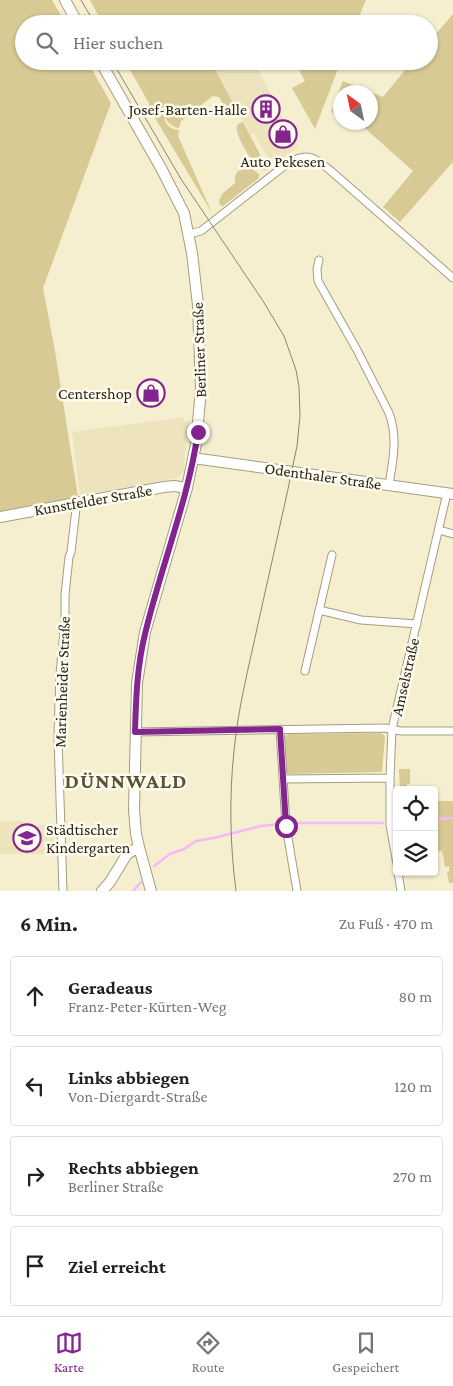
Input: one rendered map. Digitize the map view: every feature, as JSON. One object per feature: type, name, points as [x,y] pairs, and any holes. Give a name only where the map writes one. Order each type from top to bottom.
[{"type":"main road","points":[[65,0],[73,15]]},
{"type":"main road","name":"Berliner Straße","points":[[105,70],[184,213],[189,234],[198,304],[202,378],[200,412],[193,458],[187,488],[143,642],[137,683],[134,810],[136,834],[151,891]]},
{"type":"main road","name":"Odenthaler Straße","points":[[193,458],[450,494]]},
{"type":"main road","name":"Kunstfelder Straße","points":[[0,517],[164,487],[187,488]]},
{"type":"main road","points":[[102,891],[110,882],[127,854],[139,848]]},
{"type":"street","points":[[189,234],[201,231],[288,163],[297,158],[307,156],[316,159],[331,171],[453,278]]},
{"type":"street","points":[[319,260],[317,269],[318,280],[389,412],[395,437],[389,485]]},
{"type":"street","name":"Amselstraße","points":[[393,840],[390,822],[392,729],[439,530],[450,494]]},
{"type":"street","name":"Marienheider Straße","points":[[63,891],[58,738],[59,702],[66,622],[65,595],[76,510],[74,503]]},
{"type":"street","points":[[439,530],[453,534]]},
{"type":"street","points":[[305,671],[332,555]]},
{"type":"street","points":[[319,610],[361,620],[417,624]]},
{"type":"street","points":[[135,732],[280,729],[453,731]]},
{"type":"street","points":[[280,729],[286,823],[297,891]]},
{"type":"street","points":[[283,779],[390,778]]},
{"type":"street","points":[[399,876],[401,891]]},
{"type":"shaded area","points":[[0,0],[52,0],[61,15],[15,15],[15,70],[92,70],[111,103],[43,288],[78,497],[0,511]]},
{"type":"shaded area","points":[[90,0],[366,0],[360,15],[98,15]]},
{"type":"shaded area","points":[[453,14],[453,164],[400,222],[383,207],[413,171],[367,130],[378,130],[378,95],[383,97],[405,70],[438,70],[438,32]]},
{"type":"shaded area","points":[[130,70],[216,70],[238,113],[231,117],[219,97],[213,96],[181,121],[179,128],[164,119],[170,127],[179,130],[178,136],[212,213],[149,108],[149,103]]},
{"type":"shaded area","points":[[216,70],[259,70],[298,147],[274,166],[254,133],[250,135]]},
{"type":"shaded area","points":[[299,70],[338,70],[315,129],[292,88],[305,81]]},
{"type":"shaded area","points":[[343,81],[353,85],[341,85]]},
{"type":"shaded area","points":[[243,122],[268,170],[263,170],[256,165],[242,144],[237,126]]},
{"type":"shaded area","points":[[252,169],[259,174],[259,178],[223,206],[220,205],[219,201],[222,194],[235,183],[235,176],[238,171]]},
{"type":"shaded area","points":[[184,417],[183,421],[189,422],[183,473],[177,478],[80,496],[72,432]]},
{"type":"shaded area","points":[[380,733],[385,737],[382,772],[287,773],[284,738],[286,735]]},
{"type":"shaded area","points":[[399,769],[410,769],[410,784],[400,786]]},
{"type":"shaded area","points":[[438,801],[453,801],[453,883],[449,883],[447,872],[449,871],[449,866],[445,867],[442,851],[438,852]]},
{"type":"shaded area","name":"Städtischer Kindergarten","points":[[0,821],[23,821],[23,825],[53,825],[54,854],[0,854]]},
{"type":"waterway","points":[[438,819],[453,818]]},
{"type":"waterway","points":[[291,823],[383,823]]},
{"type":"waterway","points":[[154,866],[170,854],[184,849],[196,841],[261,826],[281,824]]},
{"type":"waterway","points":[[133,891],[141,882]]},
{"type":"tram line","points":[[81,0],[90,15]]},
{"type":"tram line","points":[[117,70],[181,179],[263,301],[284,336],[296,370],[299,387],[300,416],[297,446],[238,719],[232,769],[231,804],[231,839],[236,891]]},
{"type":"place","name":"Josef-Barten-Halle","points":[[266,109]]},
{"type":"place","name":"Auto Pekesen","points":[[283,134]]},
{"type":"place","name":"Centershop","points":[[151,393]]},
{"type":"place","name":"Städtischer Kindergarten","points":[[27,838]]},
{"type":"district","name":"DÜNNWALD","points":[[126,781]]},
{"type":"route","points":[[198,432],[191,473],[143,642],[137,683],[135,732],[280,729],[286,826]]}]
